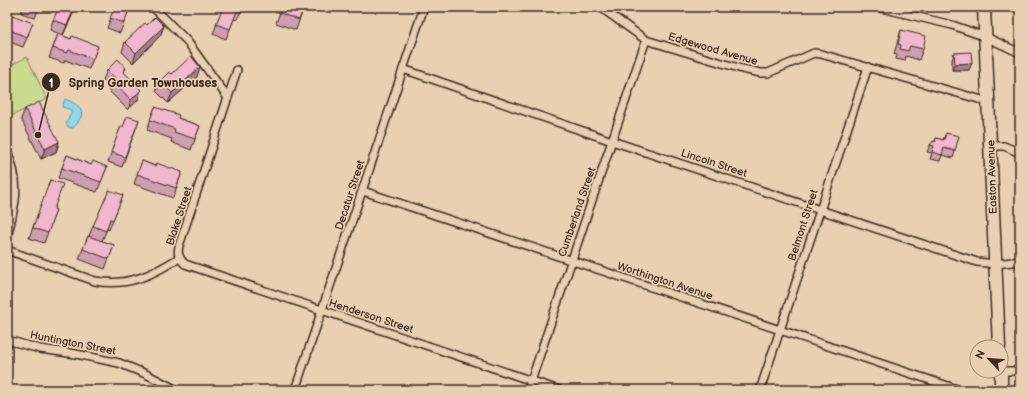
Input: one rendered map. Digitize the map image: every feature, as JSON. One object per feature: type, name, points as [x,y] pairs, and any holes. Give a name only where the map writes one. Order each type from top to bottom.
[{"type":"main road","name":"Easton Avenue","points":[[984,7],[1000,339]]},
{"type":"main road","points":[[1001,379],[1001,390]]},
{"type":"street","points":[[153,7],[187,41],[228,98]]},
{"type":"street","name":"Decatur Street","points":[[295,390],[424,7]]},
{"type":"street","name":"Edgewood Avenue","points":[[600,7],[646,40],[701,58],[761,74],[774,71],[814,54],[868,67],[989,102]]},
{"type":"street","points":[[877,7],[952,25],[986,37],[1020,53]]},
{"type":"street","name":"Cumberland Street","points":[[528,390],[646,40]]},
{"type":"street","name":"Belmont Street","points":[[760,390],[868,67]]},
{"type":"street","name":"Lincoln Street","points":[[404,69],[612,141],[977,262],[996,264],[1020,261]]},
{"type":"street","name":"Blake Street","points":[[7,250],[95,281],[107,283],[140,279],[152,274],[179,258],[179,246],[238,70]]},
{"type":"street","points":[[991,146],[1004,146],[1020,153]]},
{"type":"street","points":[[7,150],[17,183],[16,199],[7,237]]},
{"type":"street","name":"Worthington Avenue","points":[[363,191],[960,390]]},
{"type":"street","name":"Henderson Street","points":[[179,258],[185,264],[559,390]]},
{"type":"street","name":"Huntington Street","points":[[7,340],[40,349],[76,354],[119,363],[146,374],[177,390]]},
{"type":"street","points":[[1009,371],[1020,371]]},
{"type":"green space","points":[[27,57],[47,99],[7,118],[7,67]]},
{"type":"water","points":[[65,99],[76,104],[81,110],[82,114],[78,123],[73,128],[68,127],[66,123],[72,112],[70,109],[62,107]]},
{"type":"building","points":[[59,7],[75,7],[67,25],[53,20]]},
{"type":"building","points":[[115,7],[130,7],[124,23],[110,18]]},
{"type":"building","points":[[223,7],[242,7],[241,10],[238,9],[230,29],[216,24]]},
{"type":"building","points":[[282,7],[304,7],[299,20],[280,13]]},
{"type":"building","points":[[7,13],[33,23],[27,37],[7,29]]},
{"type":"building","points":[[155,17],[164,26],[136,53],[125,42],[145,23],[147,25]]},
{"type":"building","points":[[901,30],[926,36],[923,49],[910,46],[908,51],[900,49],[901,45],[898,44]]},
{"type":"building","points":[[58,34],[71,39],[72,36],[98,46],[93,59],[69,50],[67,53],[53,48]]},
{"type":"building","points":[[971,52],[972,63],[955,64],[954,53]]},
{"type":"building","points":[[191,56],[200,67],[172,93],[160,81],[169,72],[172,74]]},
{"type":"building","points":[[118,59],[126,68],[123,71],[141,90],[131,100],[112,80],[115,78],[107,70]]},
{"type":"building","points":[[39,102],[59,142],[45,149],[25,109]]},
{"type":"building","points":[[155,107],[179,115],[178,118],[200,126],[195,139],[174,132],[175,129],[150,120]]},
{"type":"building","points":[[127,116],[139,120],[125,157],[111,152],[121,126],[123,127]]},
{"type":"building","points":[[946,133],[959,136],[955,151],[944,148],[942,155],[932,152],[934,146],[930,145],[933,141],[935,142],[936,138],[944,140]]},
{"type":"building","points":[[67,155],[91,165],[93,161],[107,167],[101,182],[62,168]]},
{"type":"building","points":[[142,161],[155,166],[156,163],[182,172],[176,188],[137,174]]},
{"type":"building","points":[[50,180],[63,184],[54,209],[56,210],[48,233],[33,228]]},
{"type":"building","points":[[109,190],[123,195],[113,220],[110,219],[106,231],[93,226]]},
{"type":"building","points":[[88,236],[114,245],[109,259],[83,249]]},
{"type":"place","name":"Spring Garden Townhouses","points":[[38,135]]}]
